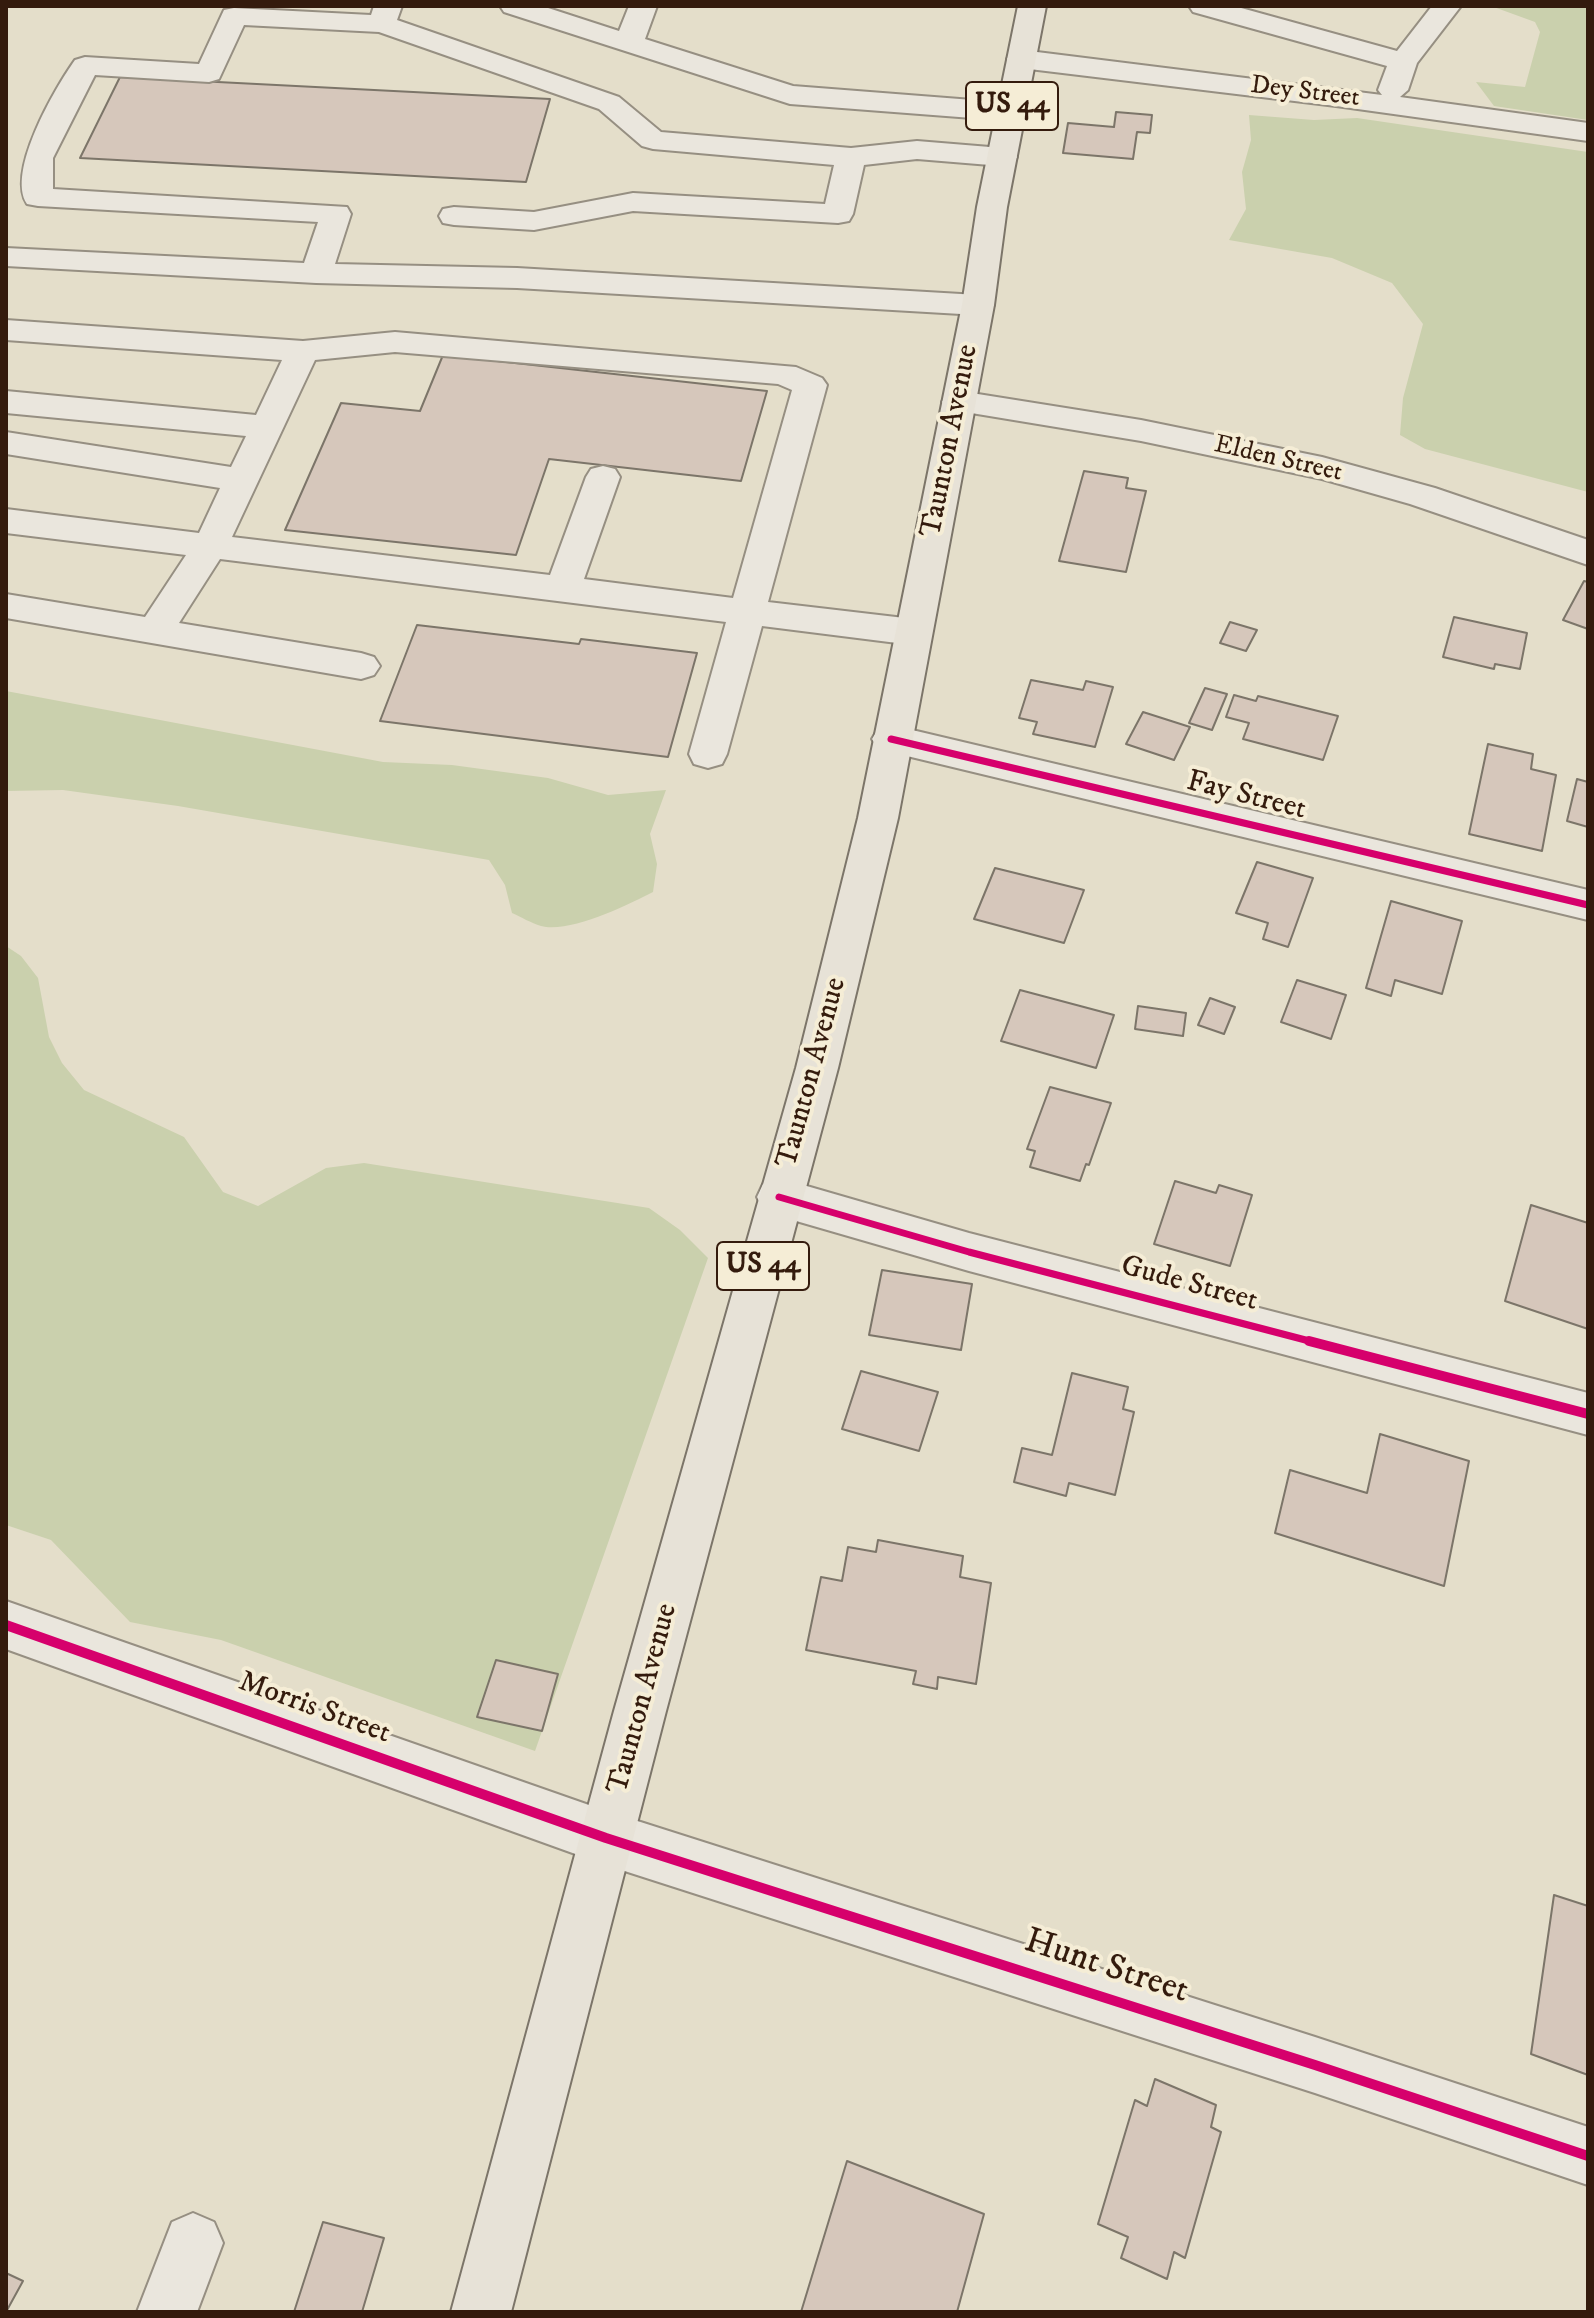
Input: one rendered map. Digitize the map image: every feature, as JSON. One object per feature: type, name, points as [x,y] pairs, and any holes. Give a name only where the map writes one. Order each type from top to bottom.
[{"type":"highway","name":"Taunton Avenue","points":[[481,2312],[606,1838],[758,1289],[779,1197],[817,1068],[875,832],[978,305],[1002,157],[1032,6]]},
{"type":"street","points":[[514,6],[790,95],[1011,112]]},
{"type":"street","points":[[629,43],[643,6]]},
{"type":"street","points":[[1203,6],[1403,62]]},
{"type":"street","points":[[1387,104],[1403,62],[1444,7]]},
{"type":"street","points":[[643,171],[609,103],[385,15],[234,16],[209,73],[85,66],[38,158],[38,197],[81,230],[316,273],[517,278],[978,305]]},
{"type":"street","name":"Dey Street","points":[[1021,59],[1588,132]]},
{"type":"street","points":[[454,216],[534,221],[643,171],[917,150],[1002,157]]},
{"type":"street","points":[[643,171],[838,214],[851,157]]},
{"type":"street","points":[[6,257],[81,230],[336,214],[316,273]]},
{"type":"street","points":[[517,278],[534,221]]},
{"type":"street","points":[[6,330],[303,351],[395,342],[784,374],[810,385],[708,754]]},
{"type":"street","points":[[156,629],[210,546],[303,351]]},
{"type":"street","points":[[6,402],[267,427]]},
{"type":"street","name":"Elden Street","points":[[959,402],[1112,424],[1324,468],[1487,517],[1588,553]]},
{"type":"street","points":[[6,443],[242,480]]},
{"type":"street","points":[[563,589],[603,477]]},
{"type":"street","points":[[6,521],[913,632]]},
{"type":"street","points":[[6,606],[361,666]]},
{"type":"street","name":"Fay Street","points":[[891,739],[1588,905]]},
{"type":"street","name":"Gude Street","points":[[779,1197],[969,1252],[1588,1414]]},
{"type":"street","name":"Morris Street","points":[[6,1625],[606,1838]]},
{"type":"street","name":"Hunt Street","points":[[606,1838],[1285,2055],[1588,2156]]},
{"type":"street","points":[[167,2312],[193,2243]]},
{"type":"green space","points":[[1491,6],[1588,6],[1588,120],[1494,106],[1476,82],[1525,87],[1540,32],[1535,22]]},
{"type":"green space","points":[[1249,115],[1314,120],[1357,118],[1588,152],[1588,492],[1425,449],[1400,435],[1403,398],[1423,324],[1392,283],[1332,258],[1229,240],[1246,209],[1242,172],[1251,140]]},
{"type":"green space","points":[[6,691],[383,762],[452,765],[548,778],[608,795],[666,790],[650,834],[657,864],[653,892],[582,922],[566,926],[541,926],[512,913],[505,885],[489,860],[178,806],[63,790],[6,791]]},
{"type":"green space","points":[[6,946],[21,956],[38,978],[49,1037],[62,1063],[84,1090],[184,1137],[223,1192],[258,1206],[326,1168],[364,1163],[649,1208],[680,1230],[708,1258],[535,1751],[221,1640],[130,1622],[51,1540],[6,1525]]},
{"type":"building","points":[[120,77],[550,99],[526,182],[80,158]]},
{"type":"building","points":[[1116,112],[1152,115],[1150,133],[1137,132],[1133,159],[1063,153],[1068,123],[1114,127]]},
{"type":"building","points":[[443,355],[767,391],[741,481],[549,459],[516,555],[285,530],[341,403],[420,411]]},
{"type":"building","points":[[1084,471],[1128,478],[1126,488],[1146,491],[1126,572],[1059,561]]},
{"type":"building","points":[[1584,581],[1588,582],[1588,629],[1563,620]]},
{"type":"building","points":[[1454,617],[1527,633],[1520,669],[1495,664],[1494,669],[1443,657]]},
{"type":"building","points":[[1230,622],[1257,630],[1246,651],[1220,643]]},
{"type":"building","points":[[417,625],[579,644],[581,639],[697,653],[668,757],[380,721]]},
{"type":"building","points":[[1031,680],[1083,690],[1086,681],[1113,687],[1095,747],[1033,734],[1037,722],[1019,718]]},
{"type":"building","points":[[1205,688],[1227,694],[1212,730],[1189,723]]},
{"type":"building","points":[[1234,695],[1256,701],[1258,696],[1338,716],[1323,760],[1243,739],[1249,723],[1226,717]]},
{"type":"building","points":[[1143,712],[1190,727],[1174,760],[1126,744]]},
{"type":"building","points":[[1488,744],[1533,754],[1531,769],[1556,775],[1542,851],[1469,834]]},
{"type":"building","points":[[1577,779],[1588,782],[1588,827],[1567,821]]},
{"type":"building","points":[[1257,862],[1313,878],[1288,947],[1263,939],[1268,923],[1236,913]]},
{"type":"building","points":[[995,868],[1084,890],[1064,943],[974,919]]},
{"type":"building","points":[[1391,901],[1462,921],[1442,994],[1395,980],[1391,996],[1366,988]]},
{"type":"building","points":[[1297,980],[1346,995],[1331,1039],[1281,1022]]},
{"type":"building","points":[[1020,990],[1114,1015],[1096,1068],[1001,1041]]},
{"type":"building","points":[[1210,998],[1235,1007],[1224,1034],[1198,1025]]},
{"type":"building","points":[[1138,1006],[1186,1013],[1183,1036],[1135,1029]]},
{"type":"building","points":[[1050,1087],[1111,1103],[1089,1165],[1086,1164],[1080,1181],[1030,1167],[1035,1151],[1027,1149]]},
{"type":"building","points":[[1175,1181],[1216,1193],[1219,1185],[1252,1195],[1230,1266],[1154,1244]]},
{"type":"building","points":[[1531,1205],[1588,1223],[1588,1329],[1505,1301]]},
{"type":"building","points":[[882,1270],[972,1284],[961,1350],[869,1335]]},
{"type":"building","points":[[861,1371],[938,1392],[919,1451],[842,1429]]},
{"type":"building","points":[[1072,1373],[1128,1387],[1123,1409],[1134,1412],[1115,1495],[1069,1483],[1066,1496],[1014,1482],[1022,1448],[1052,1455]]},
{"type":"building","points":[[1380,1434],[1469,1461],[1444,1586],[1275,1533],[1290,1470],[1367,1493]]},
{"type":"building","points":[[878,1540],[963,1556],[960,1577],[991,1583],[976,1684],[938,1677],[937,1689],[913,1684],[916,1671],[806,1650],[821,1577],[842,1581],[848,1547],[876,1552]]},
{"type":"building","points":[[496,1660],[558,1674],[542,1731],[477,1717]]},
{"type":"building","points":[[1554,1895],[1588,1906],[1588,2075],[1531,2054]]},
{"type":"building","points":[[1155,2079],[1216,2105],[1211,2127],[1221,2132],[1185,2258],[1174,2252],[1167,2279],[1121,2258],[1128,2237],[1098,2224],[1135,2100],[1147,2106]]},
{"type":"building","points":[[847,2161],[984,2214],[957,2312],[801,2312]]},
{"type":"building","points":[[323,2222],[384,2238],[362,2312],[294,2312]]},
{"type":"building","points":[[6,2273],[23,2281],[6,2312]]},
{"type":"cycle path","points":[[891,739],[1588,905]]},
{"type":"cycle path","points":[[779,1197],[969,1252],[1588,1414]]},
{"type":"cycle path","points":[[6,1625],[606,1838],[1315,2065],[1588,2156]]}]
